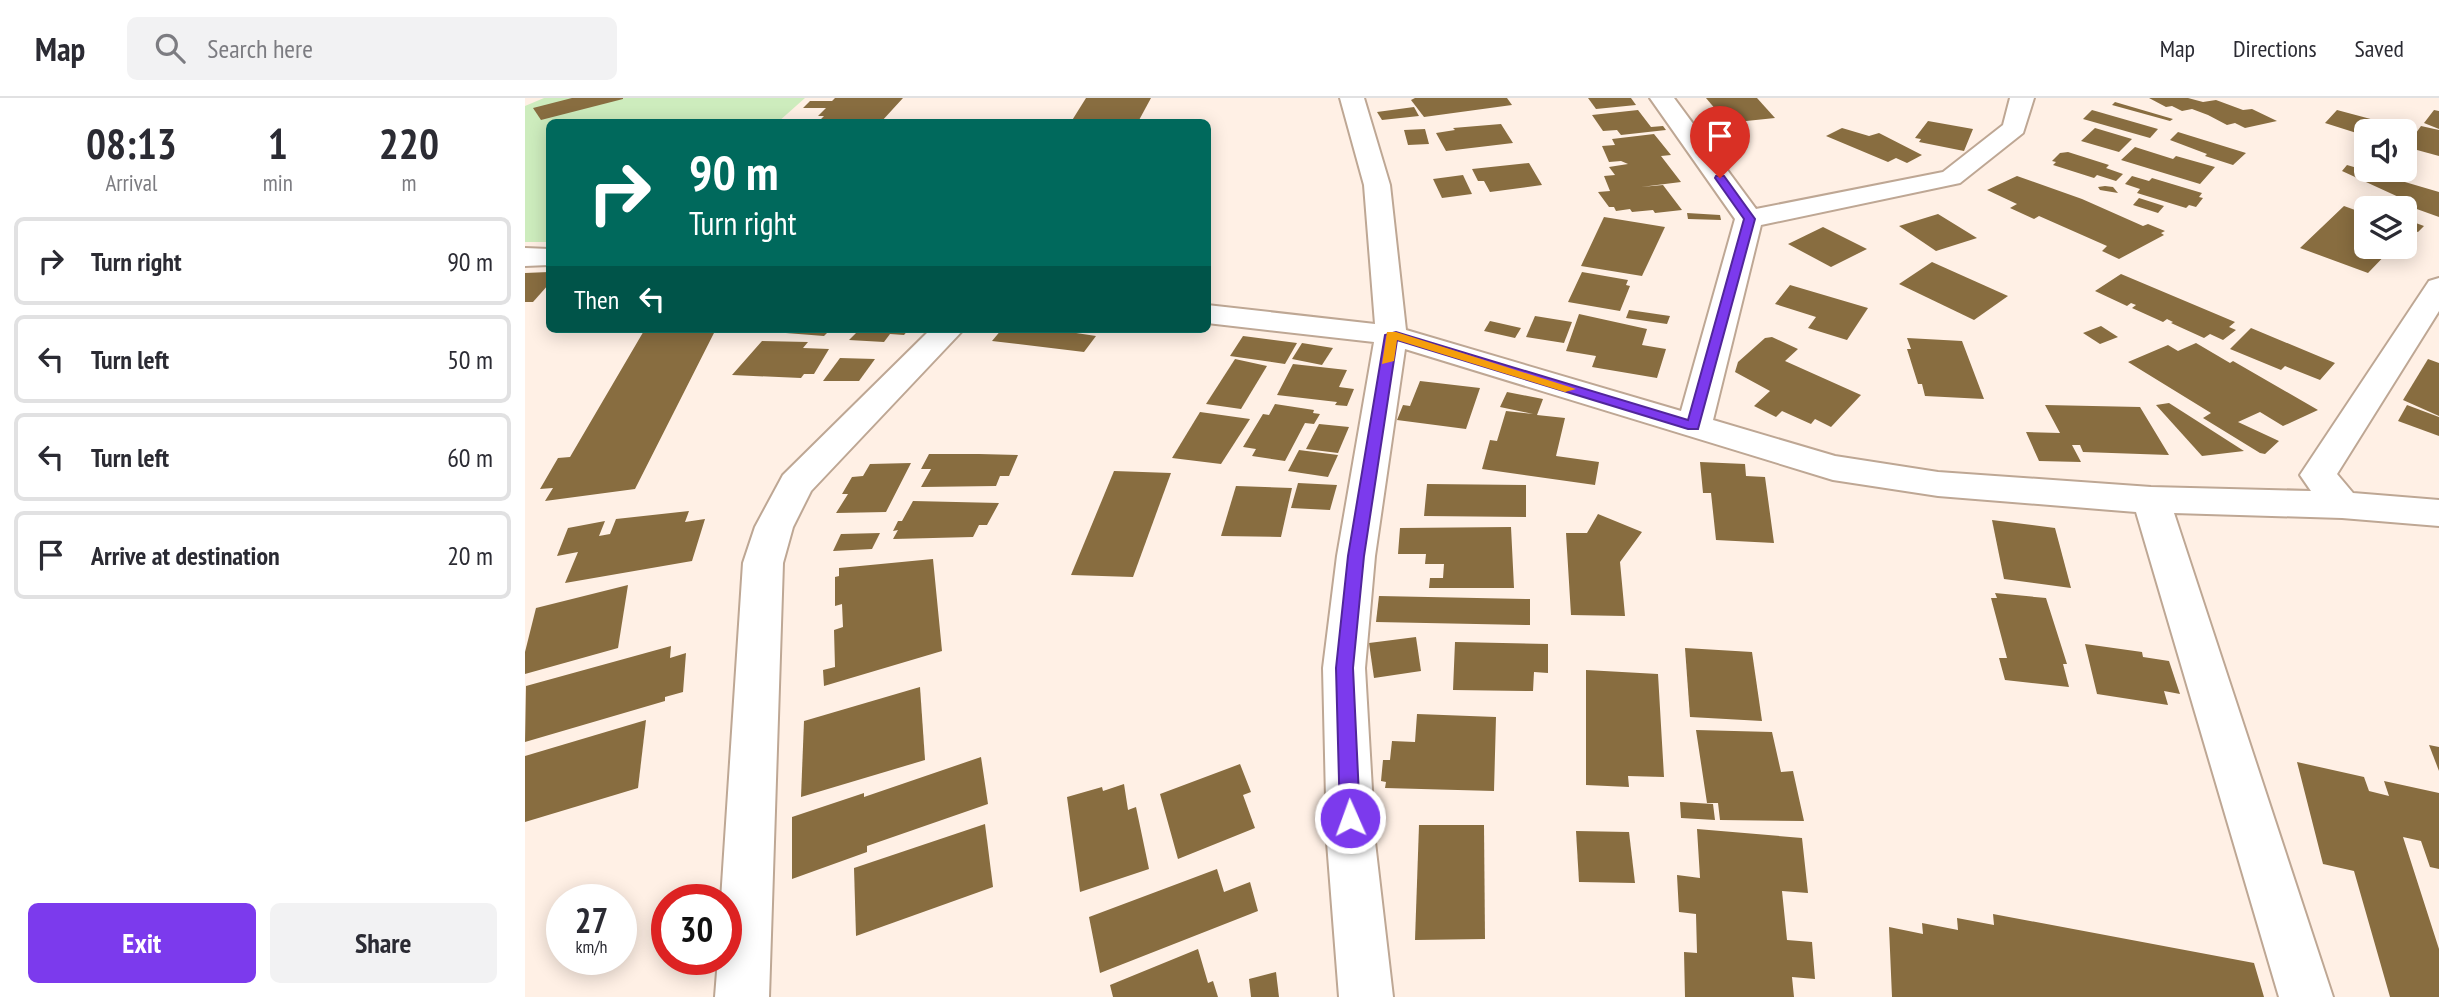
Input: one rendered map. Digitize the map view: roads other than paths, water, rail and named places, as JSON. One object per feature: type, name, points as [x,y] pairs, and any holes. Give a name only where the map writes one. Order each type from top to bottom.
[{"type":"street","points":[[1352,98],[1377,185],[1391,335],[1356,556],[1344,668],[1351,842],[1366,997]]},
{"type":"street","points":[[1662,98],[1749,219]]},
{"type":"street","points":[[1749,219],[1951,178],[2014,128],[2022,98]]},
{"type":"street","points":[[1693,426],[1749,219]]},
{"type":"street","points":[[525,257],[546,257]]},
{"type":"street","points":[[2342,505],[2318,475],[2439,287]]},
{"type":"street","points":[[1211,314],[1391,335],[1833,468],[1938,484],[2151,500],[2342,505],[2439,513]]},
{"type":"street","points":[[742,997],[763,563],[775,527],[796,484],[945,333]]},
{"type":"street","points":[[2151,500],[2306,997]]}]
